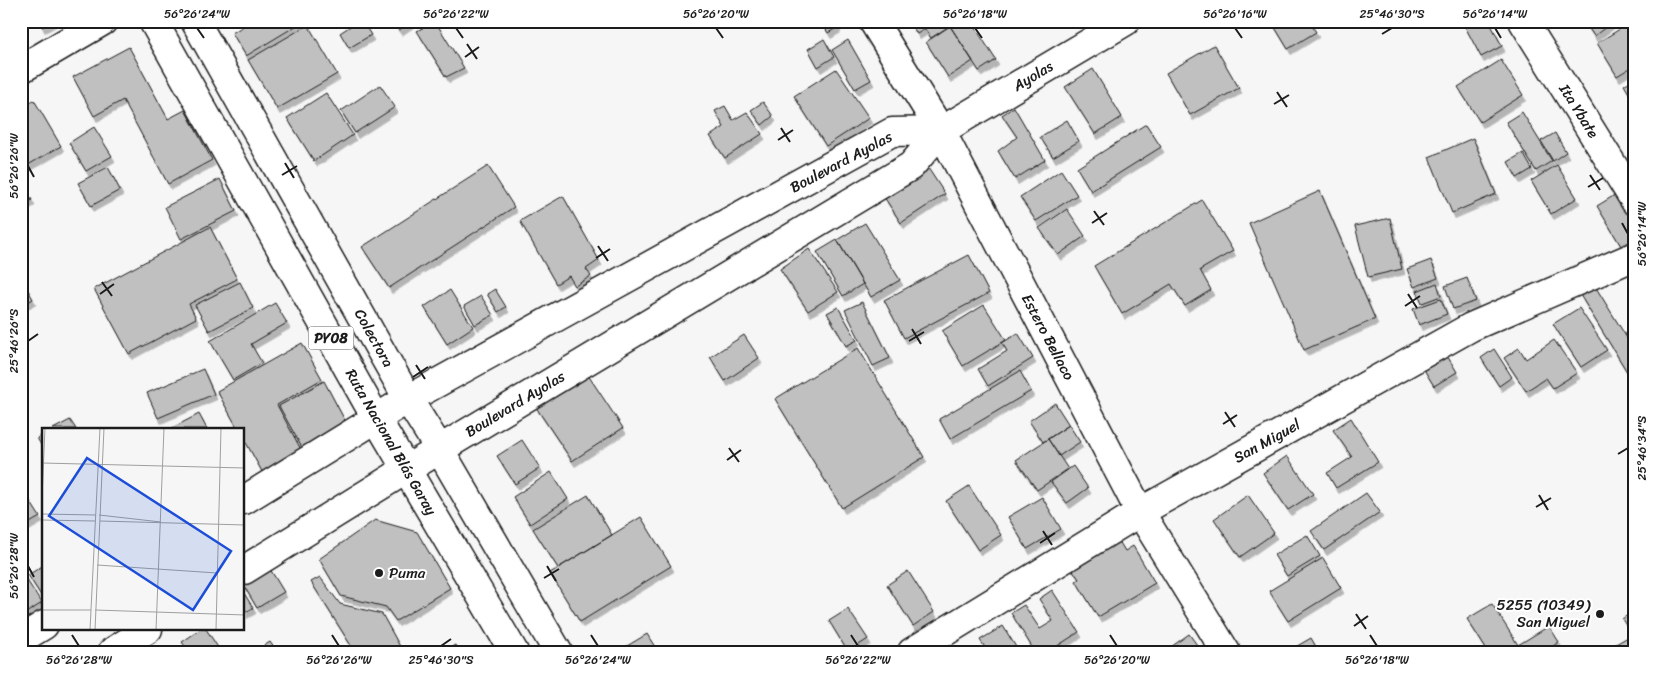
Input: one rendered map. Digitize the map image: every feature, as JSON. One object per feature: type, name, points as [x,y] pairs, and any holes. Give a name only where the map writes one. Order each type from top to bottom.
[{"type":"main road","points":[[21,69],[103,21]]},
{"type":"main road","name":"Ruta Nacional Blás Garay","points":[[152,21],[376,418],[514,652]]},
{"type":"main road","name":"Colectora","points":[[195,21],[408,399],[440,450],[558,652]]},
{"type":"main road","name":"Estero Bellaco","points":[[873,21],[941,131],[1140,512],[1226,652]]},
{"type":"main road","name":"Ayolas","points":[[941,131],[1126,21]]},
{"type":"main road","name":"Ita Ybate","points":[[1523,21],[1635,201]]},
{"type":"main road","name":"Boulevard Ayolas","points":[[245,499],[408,399],[892,132],[941,131]]},
{"type":"main road","name":"Boulevard Ayolas","points":[[245,569],[911,166],[941,131]]},
{"type":"main road","name":"San Miguel","points":[[912,652],[1140,512],[1471,328],[1635,256]]},
{"type":"main road","points":[[21,639],[42,626]]},
{"type":"main road","points":[[112,652],[146,630]]},
{"type":"building","points":[[39,21],[53,21],[42,27]]},
{"type":"building","points":[[252,21],[304,21],[246,56],[232,33]]},
{"type":"building","points":[[358,21],[362,21],[371,35],[349,48],[340,33]]},
{"type":"building","points":[[392,21],[412,21],[399,30]]},
{"type":"building","points":[[435,21],[464,68],[446,77],[417,31]]},
{"type":"building","points":[[821,21],[835,21],[838,27],[828,33]]},
{"type":"building","points":[[909,21],[957,21],[931,38],[925,29],[917,34]]},
{"type":"building","points":[[957,21],[971,21],[996,60],[979,71],[950,26]]},
{"type":"building","points":[[1271,21],[1309,21],[1316,32],[1288,49]]},
{"type":"building","points":[[1462,21],[1489,21],[1502,46],[1481,57]]},
{"type":"building","points":[[1584,21],[1614,21],[1594,36]]},
{"type":"building","points":[[1635,21],[1635,65],[1617,76],[1597,43]]},
{"type":"building","points":[[308,25],[337,74],[277,109],[248,60]]},
{"type":"building","points":[[950,26],[973,61],[948,77],[926,42]]},
{"type":"building","points":[[824,39],[834,57],[818,67],[808,49]]},
{"type":"building","points":[[848,40],[871,80],[855,89],[832,50]]},
{"type":"building","points":[[1214,45],[1239,88],[1190,115],[1166,73]]},
{"type":"building","points":[[129,47],[168,119],[185,110],[212,160],[168,184],[123,100],[94,116],[73,77]]},
{"type":"building","points":[[1501,60],[1523,95],[1480,122],[1458,87]]},
{"type":"building","points":[[836,69],[869,118],[826,146],[794,96]]},
{"type":"building","points":[[1093,69],[1122,117],[1095,134],[1065,87]]},
{"type":"building","points":[[1635,78],[1635,103],[1624,85]]},
{"type":"building","points":[[380,85],[395,107],[355,133],[341,111]]},
{"type":"building","points":[[326,93],[353,135],[314,161],[287,118]]},
{"type":"building","points":[[34,100],[61,146],[21,169],[21,107]]},
{"type":"building","points":[[763,102],[773,116],[762,125],[751,110]]},
{"type":"building","points":[[725,106],[733,120],[747,112],[762,134],[725,158],[710,136],[724,127],[715,111]]},
{"type":"building","points":[[1014,107],[1045,160],[1015,179],[998,151],[1017,137],[1002,115]]},
{"type":"building","points":[[1522,112],[1552,161],[1536,171],[1506,122]]},
{"type":"building","points":[[1067,120],[1079,141],[1053,157],[1040,137]]},
{"type":"building","points":[[1146,124],[1161,147],[1091,191],[1077,168]]},
{"type":"building","points":[[94,127],[112,156],[86,171],[69,143]]},
{"type":"building","points":[[1555,133],[1566,152],[1553,161],[1541,141]]},
{"type":"building","points":[[1473,138],[1496,194],[1452,213],[1429,157]]},
{"type":"building","points":[[1523,153],[1532,169],[1517,178],[1508,162]]},
{"type":"building","points":[[1557,165],[1577,198],[1551,214],[1531,181]]},
{"type":"building","points":[[488,166],[514,207],[389,288],[362,247]]},
{"type":"building","points":[[108,167],[120,190],[91,206],[78,183]]},
{"type":"building","points":[[928,168],[945,194],[901,223],[884,197]]},
{"type":"building","points":[[1061,170],[1077,195],[1036,221],[1020,197]]},
{"type":"building","points":[[220,179],[236,211],[181,239],[165,207]]},
{"type":"building","points":[[21,183],[32,200],[21,207]]},
{"type":"building","points":[[1623,190],[1635,210],[1635,244],[1624,251],[1597,206]]},
{"type":"building","points":[[1320,191],[1375,319],[1304,350],[1249,223]]},
{"type":"building","points":[[563,196],[599,260],[586,269],[591,276],[575,286],[569,276],[556,284],[520,221]]},
{"type":"building","points":[[1202,200],[1233,251],[1200,270],[1211,290],[1185,306],[1171,284],[1122,314],[1094,266]]},
{"type":"building","points":[[1067,209],[1085,236],[1058,255],[1039,228]]},
{"type":"building","points":[[1390,218],[1402,269],[1368,277],[1355,226]]},
{"type":"building","points":[[865,223],[900,280],[871,297],[837,240]]},
{"type":"building","points":[[210,227],[237,279],[189,304],[196,318],[129,354],[94,289]]},
{"type":"building","points":[[837,240],[863,284],[843,296],[817,252]]},
{"type":"building","points":[[809,249],[838,292],[808,311],[780,269]]},
{"type":"building","points":[[969,255],[989,293],[904,338],[884,300]]},
{"type":"building","points":[[1431,260],[1438,278],[1414,287],[1407,269]]},
{"type":"building","points":[[21,278],[33,299],[21,306]]},
{"type":"building","points":[[1467,278],[1476,301],[1453,309],[1445,286]]},
{"type":"building","points":[[240,282],[253,308],[209,331],[195,305]]},
{"type":"building","points":[[1437,283],[1441,296],[1422,303],[1417,291]]},
{"type":"building","points":[[1595,286],[1635,351],[1635,371],[1629,375],[1580,295]]},
{"type":"building","points":[[495,289],[506,307],[498,312],[487,294]]},
{"type":"building","points":[[450,290],[473,327],[447,344],[424,307]]},
{"type":"building","points":[[481,296],[493,315],[475,325],[464,306]]},
{"type":"building","points":[[1441,299],[1447,314],[1419,325],[1413,309]]},
{"type":"building","points":[[862,302],[890,358],[873,366],[845,310]]},
{"type":"building","points":[[275,303],[287,323],[251,344],[262,363],[233,380],[210,341]]},
{"type":"building","points":[[984,305],[1006,340],[963,366],[942,331]]},
{"type":"building","points":[[838,307],[857,340],[846,346],[827,313]]},
{"type":"building","points":[[1579,308],[1607,350],[1581,367],[1553,324]]},
{"type":"building","points":[[1018,333],[1033,358],[988,386],[978,369],[1007,351],[1002,343]]},
{"type":"building","points":[[744,335],[759,358],[725,381],[710,357]]},
{"type":"building","points":[[1554,340],[1577,373],[1553,388],[1546,378],[1526,391],[1504,358],[1519,348],[1526,359]]},
{"type":"building","points":[[302,343],[322,379],[277,405],[304,455],[265,477],[245,441],[245,428],[237,428],[217,391]]},
{"type":"building","points":[[858,348],[924,457],[842,508],[775,399]]},
{"type":"building","points":[[1494,349],[1512,377],[1499,386],[1481,358]]},
{"type":"building","points":[[1446,354],[1457,372],[1434,386],[1423,368]]},
{"type":"building","points":[[203,369],[214,394],[158,418],[147,393]]},
{"type":"building","points":[[1020,371],[1031,391],[950,439],[939,419]]},
{"type":"building","points":[[586,372],[623,428],[572,461],[535,406]]},
{"type":"building","points":[[324,381],[350,430],[306,455],[279,406]]},
{"type":"building","points":[[1055,403],[1069,425],[1043,442],[1029,421]]},
{"type":"building","points":[[199,414],[206,428],[172,428]]},
{"type":"building","points":[[1351,418],[1378,462],[1336,488],[1327,473],[1352,457],[1333,430]]},
{"type":"building","points":[[70,420],[75,428],[55,428]]},
{"type":"building","points":[[1069,425],[1080,442],[1059,456],[1048,439]]},
{"type":"building","points":[[42,435],[42,447],[37,438]]},
{"type":"building","points":[[1048,439],[1068,469],[1037,490],[1016,460]]},
{"type":"building","points":[[522,440],[540,468],[515,484],[497,456]]},
{"type":"building","points":[[1287,456],[1313,494],[1288,510],[1263,473]]},
{"type":"building","points":[[1073,466],[1088,488],[1067,503],[1051,482]]},
{"type":"building","points":[[551,472],[568,499],[530,524],[513,497]]},
{"type":"building","points":[[969,486],[1001,535],[978,550],[946,501]]},
{"type":"building","points":[[21,487],[40,517],[21,528]]},
{"type":"building","points":[[1366,493],[1380,512],[1324,550],[1311,531]]},
{"type":"building","points":[[588,495],[612,535],[558,568],[533,529]]},
{"type":"building","points":[[1248,495],[1274,533],[1240,557],[1214,519]]},
{"type":"building","points":[[1042,497],[1061,529],[1027,549],[1008,517]]},
{"type":"building","points":[[641,517],[671,566],[580,622],[550,573]]},
{"type":"building","points":[[375,520],[417,532],[450,588],[396,621],[386,607],[341,596],[319,559]]},
{"type":"building","points":[[1307,535],[1320,556],[1287,576],[1274,555]]},
{"type":"building","points":[[1119,541],[1125,551],[1133,546],[1155,583],[1098,617],[1076,581],[1079,579],[1072,569]]},
{"type":"building","points":[[1323,558],[1341,588],[1288,621],[1269,591]]},
{"type":"building","points":[[42,566],[42,597],[28,575]]},
{"type":"building","points":[[270,569],[284,592],[257,608],[245,585]]},
{"type":"building","points":[[908,571],[934,612],[913,626],[887,585]]},
{"type":"building","points":[[320,577],[340,604],[382,614],[403,652],[355,652],[311,582]]},
{"type":"building","points":[[26,579],[42,603],[21,616],[21,582]]},
{"type":"building","points":[[1052,590],[1079,632],[1048,652],[1035,652],[1011,613],[1024,605],[1040,629],[1053,621],[1039,599]]},
{"type":"building","points":[[245,595],[253,608],[245,612]]},
{"type":"building","points":[[1492,604],[1518,645],[1549,626],[1559,642],[1544,652],[1488,652],[1467,619]]},
{"type":"building","points":[[848,609],[868,639],[848,652],[829,621]]},
{"type":"building","points":[[1635,610],[1635,640],[1622,619]]},
{"type":"building","points":[[1003,626],[1019,652],[988,652],[980,640]]},
{"type":"building","points":[[200,630],[207,630],[219,649],[214,652],[189,652],[182,642]]},
{"type":"building","points":[[647,634],[658,652],[624,652],[622,649]]},
{"type":"building","points":[[1189,634],[1200,649],[1197,652],[1164,652]]},
{"type":"building","points":[[1628,637],[1635,652],[1602,652]]},
{"type":"building","points":[[1311,638],[1319,652],[1287,652]]},
{"type":"building","points":[[270,642],[277,652],[254,652]]},
{"type":"building","points":[[455,645],[459,652],[443,652]]},
{"type":"place","name":"Puma","points":[[379,573]]},
{"type":"place","name":"5255 (10349) San Miguel","points":[[1600,614]]}]
